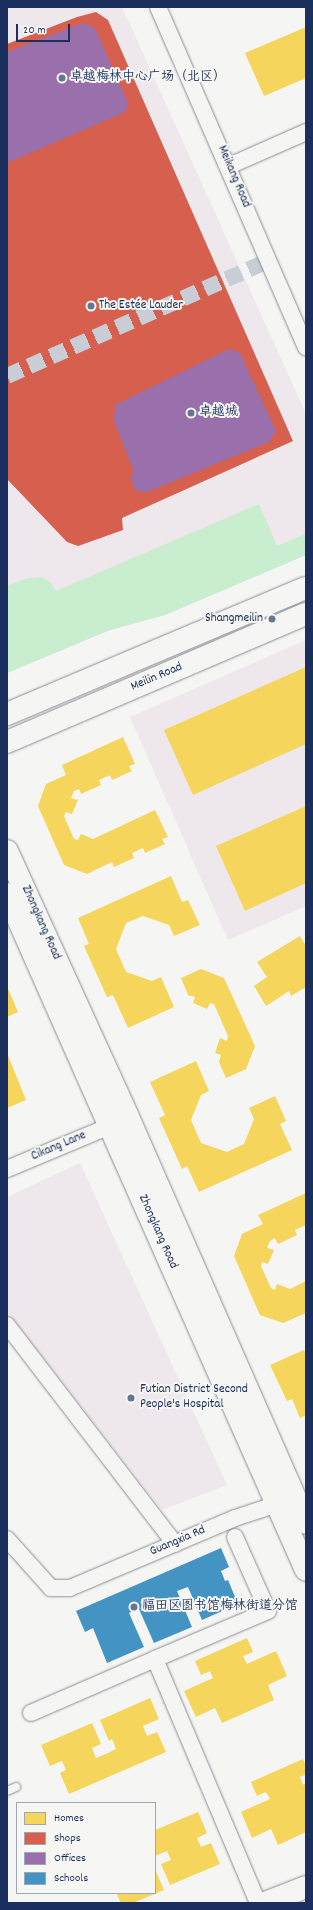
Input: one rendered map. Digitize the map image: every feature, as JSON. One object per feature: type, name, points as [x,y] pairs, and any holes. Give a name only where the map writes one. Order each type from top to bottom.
[{"type":"main road","name":"Meilin Road","points":[[7,714],[306,588]]},
{"type":"main road","name":"Meilin Road","points":[[7,742],[306,614]]},
{"type":"main road","points":[[7,700],[14,697],[50,697]]},
{"type":"main road","points":[[7,752],[30,742],[59,720]]},
{"type":"main road","name":"Zhongkang Road","points":[[7,851],[128,1117],[293,1500],[306,1570]]},
{"type":"main road","name":"Zhongkang Road","points":[[7,894],[110,1126],[293,1500],[306,1523]]},
{"type":"main road","points":[[266,1903],[306,1887]]},
{"type":"street","name":"Meikang Road","points":[[158,7],[229,166],[306,347]]},
{"type":"street","points":[[229,166],[306,132]]},
{"type":"street","name":"Cikang Lane","points":[[7,1169],[110,1126]]},
{"type":"street","points":[[7,1325],[175,1544]]},
{"type":"street","name":"Guangxia Rd","points":[[7,1539],[51,1588],[70,1588],[235,1518],[293,1500]]},
{"type":"street","points":[[31,1713],[268,1612],[235,1537]]},
{"type":"street","points":[[155,1659],[258,1903]]},
{"type":"lane","points":[[7,1791],[16,1787]]},
{"type":"shaded area","points":[[7,7],[122,7],[306,414],[306,555],[165,615],[110,630],[7,673]]},
{"type":"shaded area","points":[[306,640],[306,906],[228,940],[130,717]]},
{"type":"shaded area","name":"Futian District Second People's Hospital","points":[[80,1163],[227,1485],[162,1510],[7,1311],[7,1197]]},
{"type":"green space","points":[[259,504],[277,546],[306,534],[306,555],[165,615],[110,630],[7,673],[7,586],[24,579],[42,577],[51,583],[56,591]]},
{"type":"building: Homes","points":[[306,27],[306,78],[264,96],[245,53]]},
{"type":"building: Homes","points":[[306,667],[306,744],[193,795],[164,730]]},
{"type":"building: Homes","points":[[123,737],[135,764],[129,766],[132,771],[112,780],[110,775],[99,780],[101,785],[81,794],[79,789],[74,791],[71,798],[78,800],[72,814],[66,812],[64,816],[74,839],[78,840],[81,834],[93,839],[155,810],[168,837],[162,839],[165,844],[145,853],[143,848],[132,853],[134,858],[114,867],[112,862],[87,874],[64,865],[38,806],[46,784],[66,775],[62,765]]},
{"type":"building: Homes","points":[[306,806],[306,883],[245,911],[216,846]]},
{"type":"building: Homes","points":[[171,876],[182,902],[188,900],[200,925],[174,936],[169,925],[143,916],[126,923],[116,949],[126,972],[152,981],[161,977],[174,1007],[128,1028],[113,995],[107,997],[84,946],[89,944],[78,918]]},
{"type":"building: Homes","points":[[300,936],[306,946],[306,987],[291,996],[289,991],[266,1006],[254,986],[267,977],[257,962]]},
{"type":"building: Homes","points":[[201,969],[224,978],[255,1046],[246,1069],[226,1078],[219,1062],[221,1055],[215,1053],[220,1038],[227,1041],[228,1036],[214,1004],[210,1003],[207,1009],[193,1003],[195,997],[188,995],[181,978]]},
{"type":"building: Homes","points":[[7,986],[18,1012],[7,1017]]},
{"type":"building: Homes","points":[[7,1053],[26,1100],[7,1108]]},
{"type":"building: Homes","points":[[196,1061],[209,1091],[201,1095],[191,1120],[201,1143],[227,1152],[244,1144],[254,1119],[249,1108],[275,1096],[286,1121],[280,1124],[292,1150],[199,1192],[187,1166],[182,1169],[159,1118],[165,1115],[150,1082]]},
{"type":"building: Homes","points":[[306,1193],[306,1225],[295,1230],[297,1235],[278,1244],[275,1238],[270,1241],[267,1248],[274,1250],[268,1264],[262,1262],[261,1266],[271,1288],[275,1290],[277,1284],[290,1289],[306,1281],[306,1313],[283,1323],[260,1315],[234,1256],[242,1234],[263,1224],[258,1215]]},
{"type":"building: Homes","points":[[304,1350],[306,1355],[306,1415],[300,1418],[292,1399],[287,1401],[270,1365]]},
{"type":"building: Homes","points":[[247,1638],[253,1652],[243,1656],[247,1664],[276,1651],[287,1676],[268,1685],[274,1700],[222,1723],[215,1708],[196,1717],[184,1691],[213,1678],[210,1671],[201,1675],[195,1661]]},
{"type":"building: Homes","points":[[150,1698],[159,1719],[143,1726],[147,1736],[157,1732],[166,1752],[69,1794],[60,1773],[66,1770],[62,1761],[50,1766],[41,1745],[92,1723],[101,1744],[92,1748],[96,1758],[108,1753],[116,1749],[112,1739],[109,1741],[100,1720]]},
{"type":"building: Homes","points":[[303,1759],[306,1766],[306,1774],[300,1777],[303,1785],[306,1783],[306,1832],[278,1845],[271,1829],[252,1838],[241,1812],[270,1799],[266,1792],[257,1796],[251,1782]]},
{"type":"building: Homes","points":[[198,1812],[207,1833],[197,1838],[201,1847],[211,1843],[220,1864],[170,1885],[161,1864],[171,1860],[167,1851],[156,1856],[156,1830]]},
{"type":"building: Homes","points":[[156,1871],[164,1890],[156,1893]]},
{"type":"building: Homes","points":[[116,1894],[154,1894],[133,1903],[121,1903]]},
{"type":"building: Shops","points":[[96,12],[108,20],[293,441],[122,518],[123,530],[78,546],[67,542],[7,479],[7,44],[77,17]]},
{"type":"building: Offices","name":"卓越梅林中心广场（北区）","points":[[83,23],[95,28],[128,103],[125,112],[7,163],[7,52]]},
{"type":"building: Offices","name":"卓越城","points":[[229,349],[240,353],[276,431],[269,442],[147,492],[136,491],[130,476],[134,472],[114,421],[115,405]]},
{"type":"building: Schools","name":"福田区图书馆梅林街道分馆","points":[[221,1548],[229,1567],[221,1571],[225,1581],[228,1580],[238,1604],[202,1620],[188,1587],[177,1591],[192,1627],[154,1643],[139,1609],[129,1613],[144,1647],[107,1663],[93,1628],[85,1632],[76,1611]]},
{"type":"tunnel","points":[[7,376],[268,261]]},
{"type":"place","name":"卓越梅林中心广场（北区）","points":[[62,78]]},
{"type":"place","name":"The Estée Lauder","points":[[91,306]]},
{"type":"place","name":"卓越城","points":[[191,413]]},
{"type":"place","name":"Shangmeilin","points":[[272,619]]},
{"type":"place","name":"Futian District Second People's Hospital","points":[[131,1398]]},
{"type":"place","name":"福田区图书馆梅林街道分馆","points":[[134,1607]]}]
